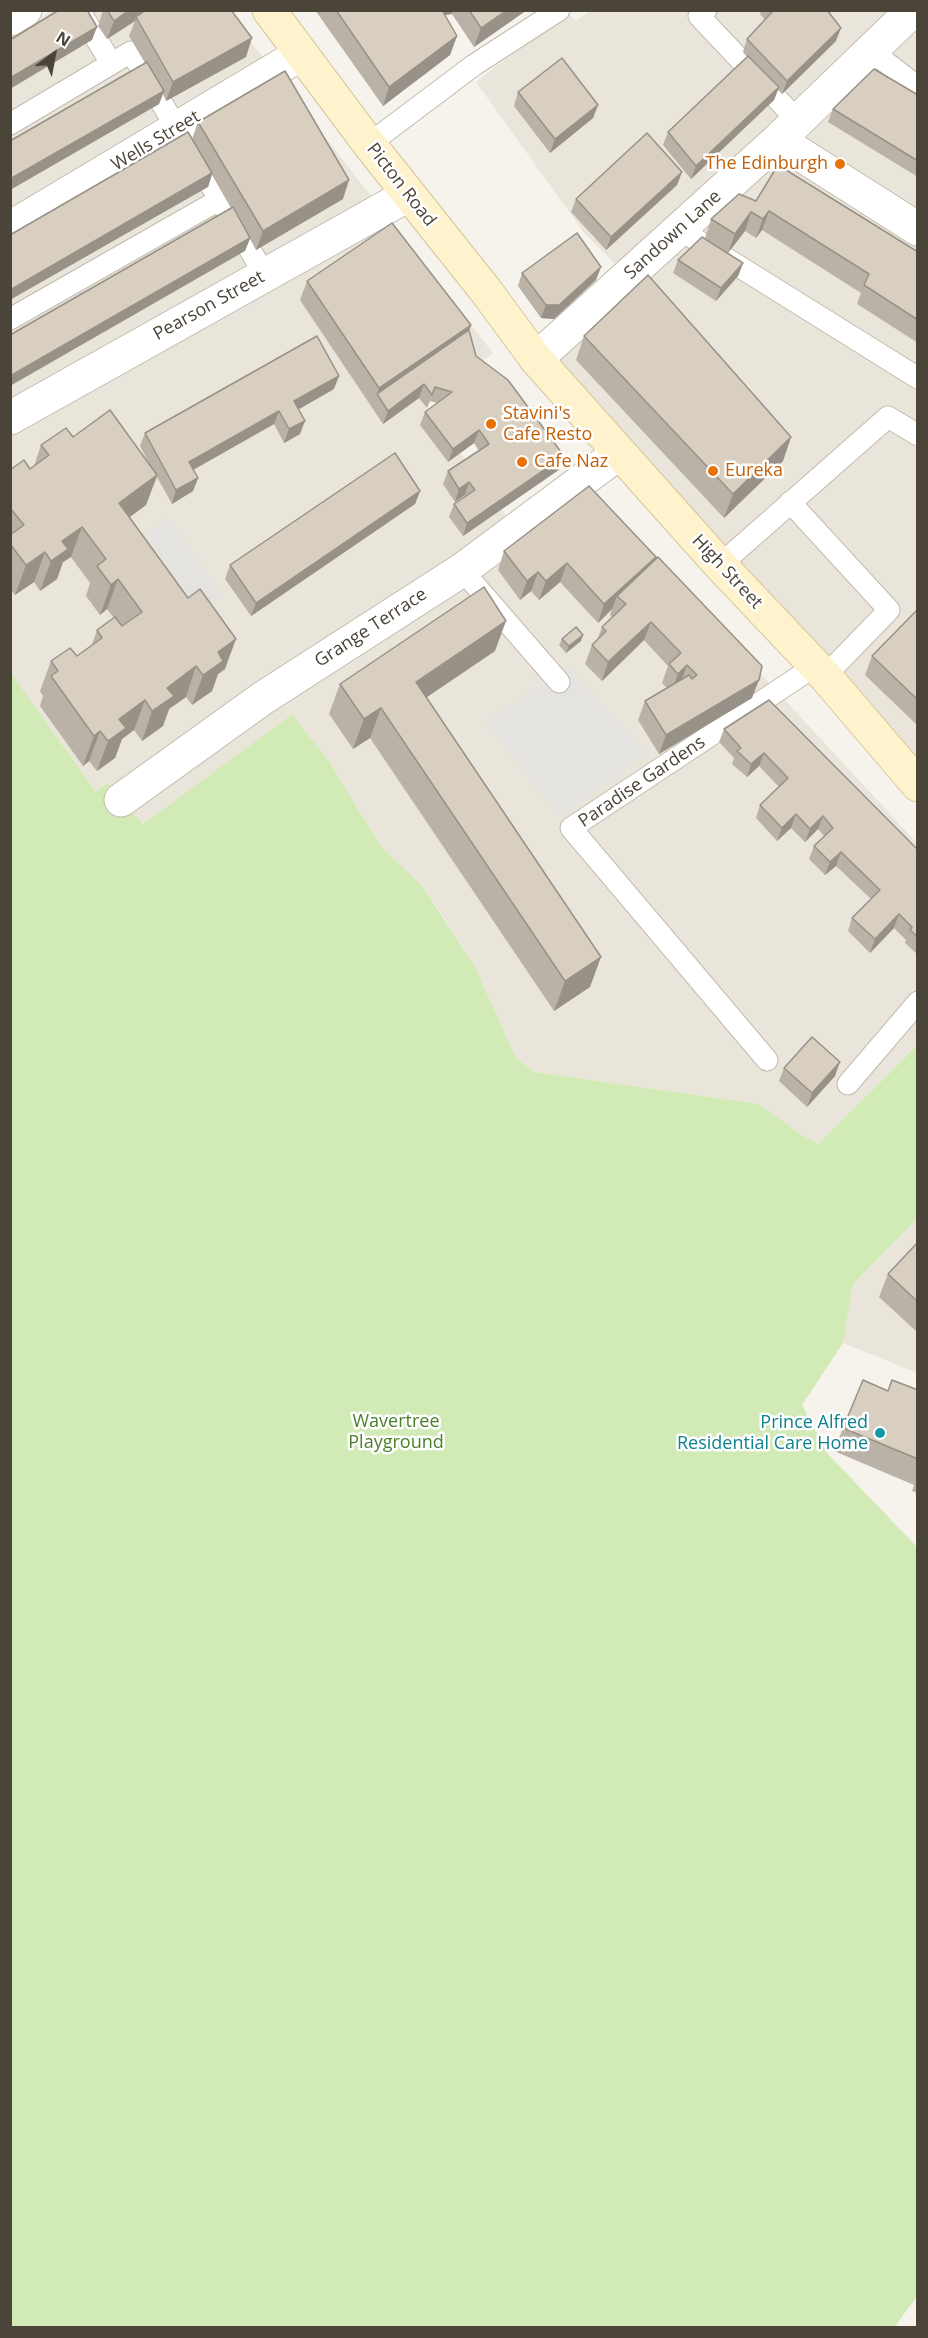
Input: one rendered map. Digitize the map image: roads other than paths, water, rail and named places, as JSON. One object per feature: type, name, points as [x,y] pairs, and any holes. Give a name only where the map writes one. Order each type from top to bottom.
[{"type":"main road","name":"Picton Road","points":[[268,10],[536,359]]},
{"type":"main road","name":"High Street","points":[[536,359],[720,564],[820,671],[918,785]]},
{"type":"street","points":[[10,19],[25,10]]},
{"type":"street","name":"Sandown Lane","points":[[536,359],[788,131],[914,10]]},
{"type":"street","name":"Wells Street","points":[[10,228],[301,54]]},
{"type":"street","points":[[788,131],[918,229]]},
{"type":"street","name":"Pearson Street","points":[[10,418],[408,195]]},
{"type":"street","name":"Grange Terrace","points":[[121,800],[263,698],[462,570],[619,453]]},
{"type":"lane","points":[[80,10],[111,63]]},
{"type":"lane","points":[[369,144],[474,65],[560,10]]},
{"type":"lane","points":[[706,10],[699,16],[788,131]]},
{"type":"lane","points":[[871,51],[918,87]]},
{"type":"lane","points":[[10,124],[131,52],[265,275]]},
{"type":"lane","points":[[10,320],[219,200]]},
{"type":"lane","points":[[679,229],[918,378]]},
{"type":"lane","points":[[720,564],[888,417],[918,435]]},
{"type":"lane","points":[[790,502],[889,610],[820,671]]},
{"type":"lane","points":[[462,570],[559,682]]},
{"type":"lane","name":"Paradise Gardens","points":[[767,1060],[571,828],[820,671]]},
{"type":"lane","points":[[848,1084],[918,1002]]},
{"type":"place","name":"The Edinburgh","points":[[840,164]]},
{"type":"place","name":"Stavini's Cafe Resto","points":[[491,424]]},
{"type":"place","name":"Cafe Naz","points":[[522,462]]},
{"type":"place","name":"Eureka","points":[[713,471]]},
{"type":"place","name":"Prince Alfred Residential Care Home","points":[[880,1433]]},
{"type":"park label","name":"Wavertree Playground","points":[[396,1432]]}]
